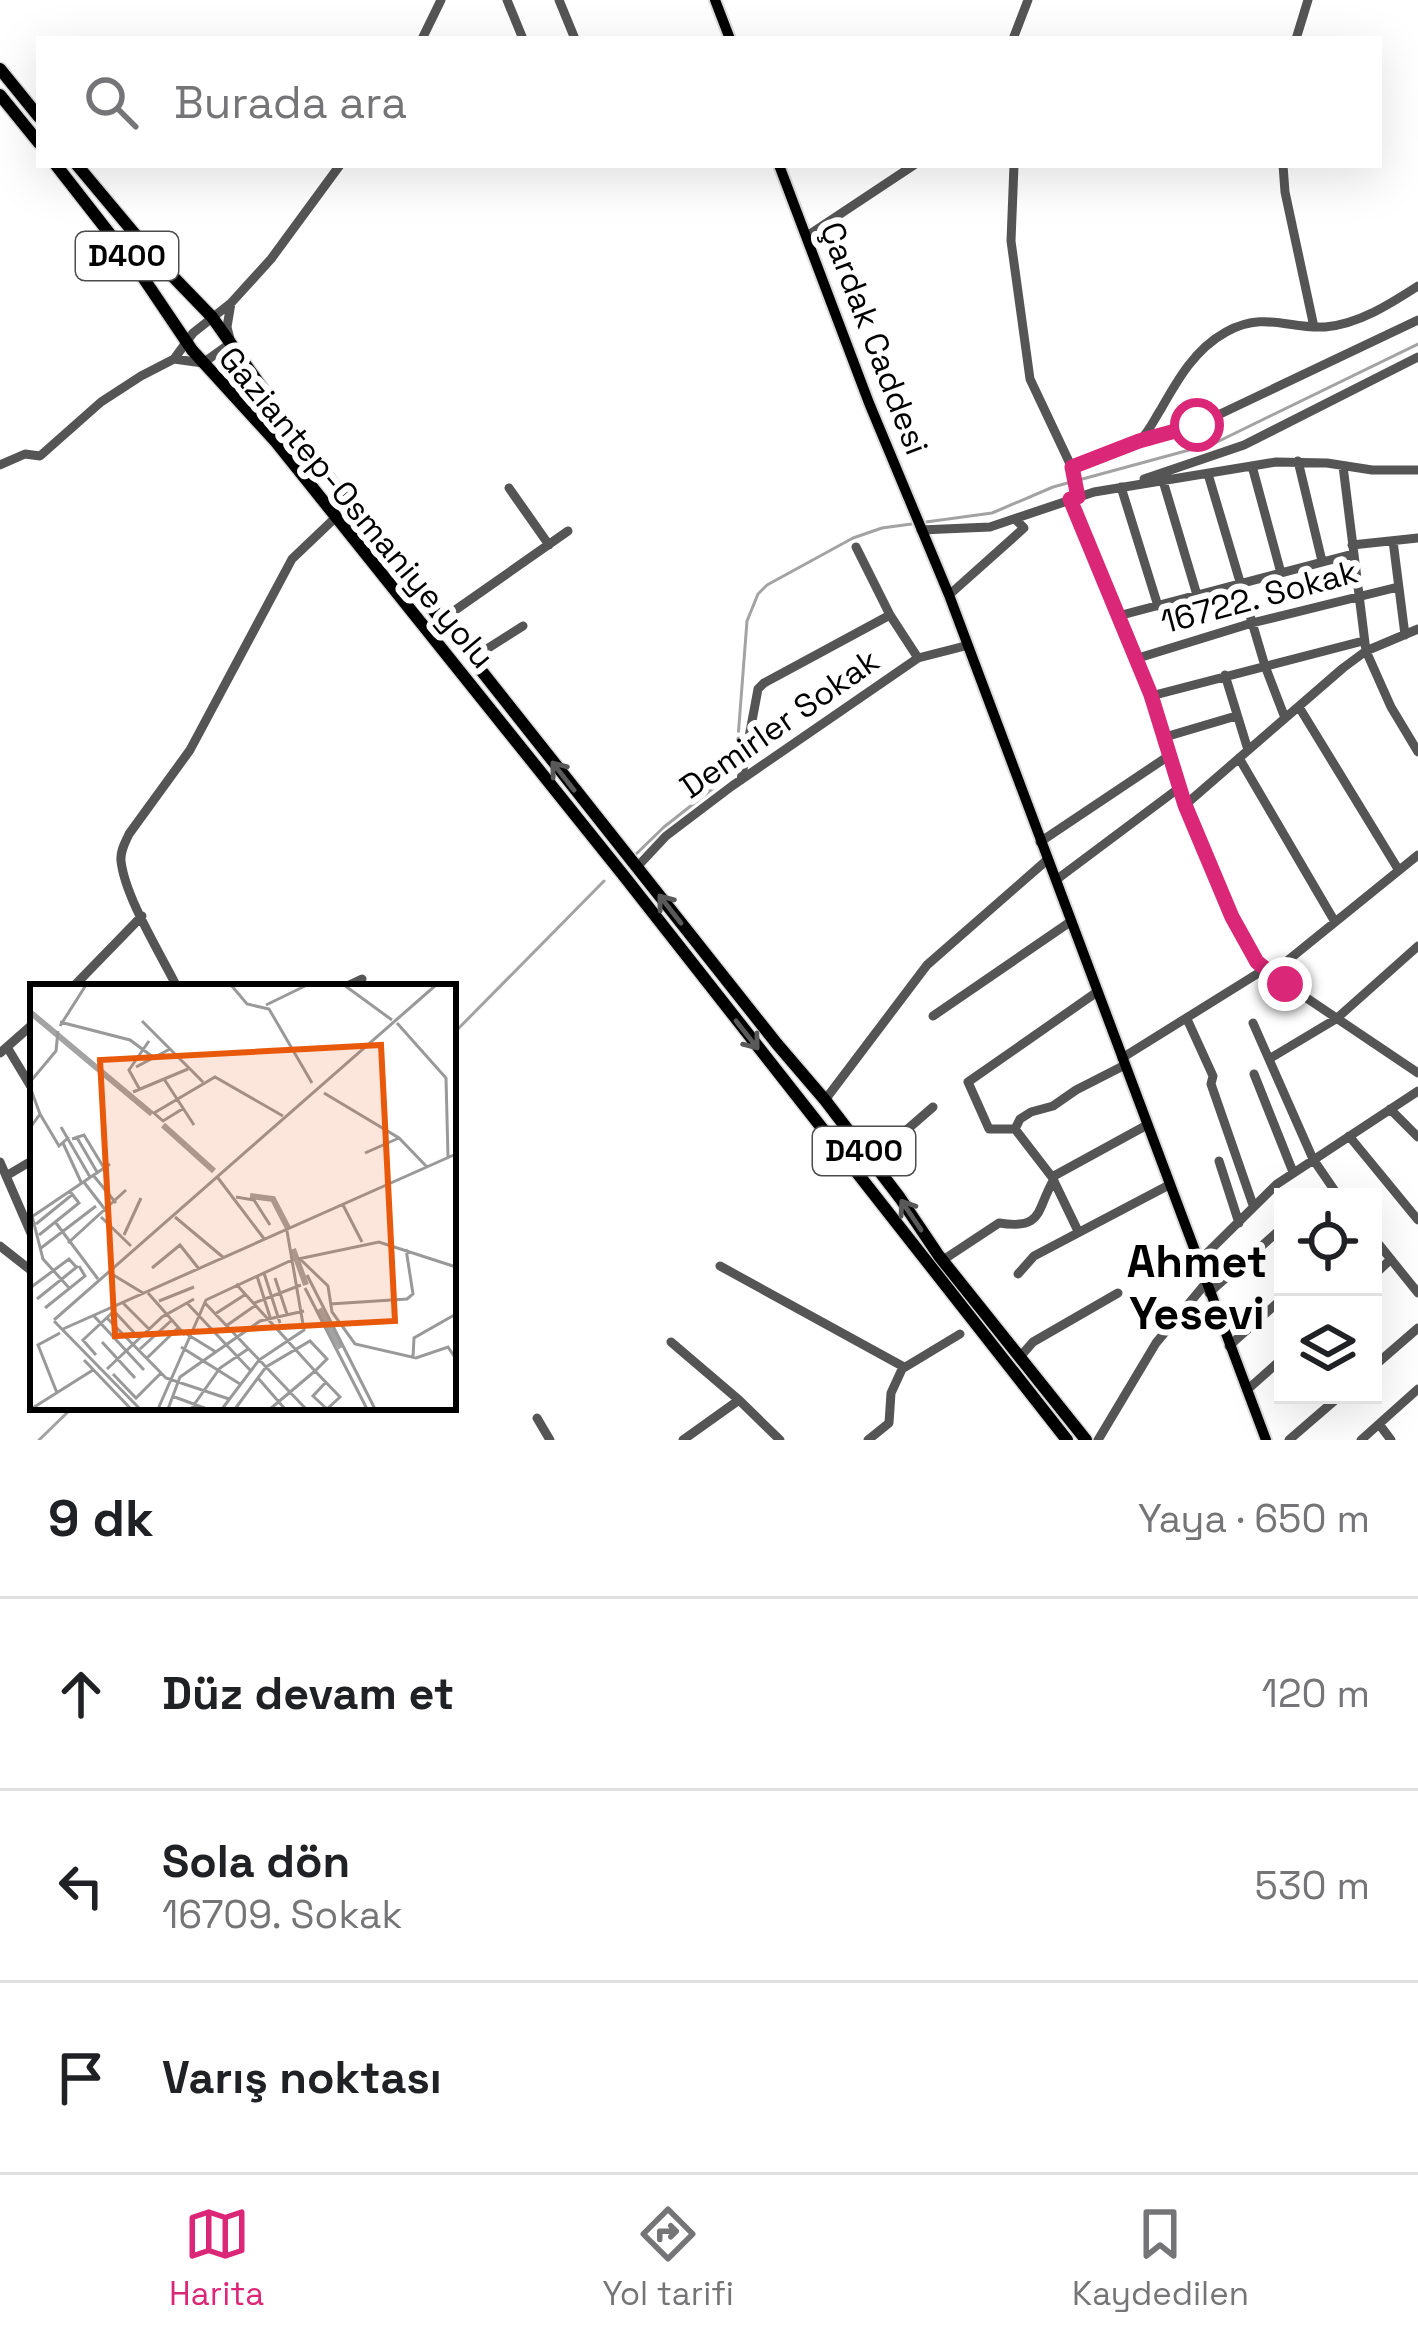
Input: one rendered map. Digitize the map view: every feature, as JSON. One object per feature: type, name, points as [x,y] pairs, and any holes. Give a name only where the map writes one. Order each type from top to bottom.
[{"type":"highway","points":[[0,69],[36,113]]},
{"type":"highway","points":[[0,94],[36,139]]},
{"type":"highway","name":"Gaziantep-Osmaniye yolu","points":[[58,168],[138,270],[185,341],[276,442],[1067,1440]]},
{"type":"highway","name":"Gaziantep-Osmaniye yolu","points":[[80,168],[212,317],[301,443],[637,867]]},
{"type":"highway","name":"D400","points":[[637,867],[825,1100],[943,1260],[1086,1440]]},
{"type":"main road","points":[[715,0],[729,36]]},
{"type":"main road","name":"Çardak Caddesi","points":[[780,168],[949,596],[1266,1440]]},
{"type":"street","points":[[423,36],[441,0]]},
{"type":"street","points":[[507,0],[522,36]]},
{"type":"street","points":[[559,0],[574,36]]},
{"type":"street","points":[[1014,36],[1028,0]]},
{"type":"street","points":[[1297,36],[1308,0]]},
{"type":"street","points":[[0,465],[25,454],[40,456],[101,402],[174,359],[185,341],[231,303],[271,259],[338,168]]},
{"type":"street","points":[[807,236],[909,168]]},
{"type":"street","points":[[1014,168],[1011,241],[1030,379],[1072,470],[1074,494],[1151,695],[1185,805],[1232,917],[1257,962],[1268,972],[1418,1073]]},
{"type":"street","points":[[1283,168],[1314,327]]},
{"type":"street","points":[[1139,441],[1182,372],[1222,334],[1259,321],[1314,327],[1353,322],[1418,286]]},
{"type":"street","points":[[174,359],[203,363],[231,343],[227,327],[231,303]]},
{"type":"street","points":[[1072,470],[1139,441],[1197,425],[1418,320]]},
{"type":"street","points":[[1121,488],[1244,445],[1418,357]]},
{"type":"street","points":[[1298,461],[1322,561]]},
{"type":"street","points":[[920,528],[970,530],[1016,520],[1074,494],[1252,466],[1298,461],[1418,470]]},
{"type":"street","points":[[1252,466],[1281,573]]},
{"type":"street","points":[[1343,466],[1365,646],[1390,707],[1418,752]]},
{"type":"street","points":[[1208,474],[1265,666],[1286,718]]},
{"type":"street","points":[[1163,481],[1197,596]]},
{"type":"street","points":[[508,488],[549,544]]},
{"type":"street","points":[[1121,488],[1158,606]]},
{"type":"street","points":[[176,984],[125,879],[122,847],[190,750],[292,559],[335,518]]},
{"type":"street","points":[[949,596],[1024,528],[1016,520]]},
{"type":"street","points":[[441,620],[568,531]]},
{"type":"street","points":[[1118,616],[1353,549],[1418,538]]},
{"type":"street","points":[[1393,542],[1405,635]]},
{"type":"street","points":[[856,547],[918,658]]},
{"type":"street","name":"16722. Sokak","points":[[1135,659],[1252,623],[1398,587]]},
{"type":"street","points":[[741,780],[758,689],[890,615]]},
{"type":"street","points":[[471,659],[523,626]]},
{"type":"street","points":[[1151,695],[1365,646],[1418,628]]},
{"type":"street","name":"Demirler Sokak","points":[[637,867],[666,836],[741,780],[918,658],[965,646]]},
{"type":"street","points":[[1185,805],[1365,646]]},
{"type":"street","points":[[1225,675],[1244,754],[1335,922]]},
{"type":"street","points":[[1299,707],[1398,869]]},
{"type":"street","points":[[1165,737],[1236,716]]},
{"type":"street","points":[[1040,842],[1170,755]]},
{"type":"street","points":[[1055,880],[1179,788]]},
{"type":"street","points":[[1015,1129],[1031,1112],[1053,1106],[1268,972],[1418,855]]},
{"type":"street","points":[[825,1100],[927,965],[1047,860]]},
{"type":"street","points":[[77,984],[142,916]]},
{"type":"street","points":[[933,1016],[1070,922]]},
{"type":"street","points":[[1269,1059],[1336,1019],[1418,946]]},
{"type":"street","points":[[351,984],[362,979]]},
{"type":"street","points":[[1015,1129],[989,1129],[968,1082],[1097,992]]},
{"type":"street","points":[[1187,1019],[1213,1076],[1211,1084],[1253,1205]]},
{"type":"street","points":[[1253,1022],[1328,1188]]},
{"type":"street","points":[[30,1027],[3,1050],[30,1086]]},
{"type":"street","points":[[1254,1074],[1293,1172]]},
{"type":"street","points":[[1199,1262],[1253,1205],[1293,1172],[1416,1096]]},
{"type":"street","points":[[871,1161],[933,1108]]},
{"type":"street","points":[[1390,1109],[1418,1137]]},
{"type":"street","points":[[943,1260],[999,1223],[1016,1226],[1034,1219],[1042,1212],[1052,1179],[1147,1125]]},
{"type":"street","points":[[1015,1129],[1052,1179],[1078,1231]]},
{"type":"street","points":[[1349,1136],[1418,1220]]},
{"type":"street","points":[[1220,1161],[1239,1222]]},
{"type":"street","points":[[2,1169],[30,1231]]},
{"type":"street","points":[[1018,1274],[1034,1256],[1169,1185]]},
{"type":"street","points":[[1098,1440],[1156,1343],[1208,1288],[1274,1235]]},
{"type":"street","points":[[0,1246],[30,1270]]},
{"type":"street","points":[[1382,1248],[1418,1293]]},
{"type":"street","points":[[1382,1268],[1391,1259]]},
{"type":"street","points":[[720,1266],[904,1367]]},
{"type":"street","points":[[1019,1358],[1033,1342],[1118,1293]]},
{"type":"street","points":[[1229,1346],[1274,1306]]},
{"type":"street","points":[[1382,1359],[1418,1328]]},
{"type":"street","points":[[868,1440],[889,1421],[894,1383],[904,1367],[960,1334]]},
{"type":"street","points":[[671,1342],[780,1440]]},
{"type":"street","points":[[1247,1390],[1274,1366]]},
{"type":"street","points":[[1361,1440],[1418,1389]]},
{"type":"street","points":[[683,1440],[740,1400]]},
{"type":"street","points":[[1292,1439],[1331,1404]]},
{"type":"street","points":[[537,1418],[550,1440]]},
{"type":"street","points":[[1379,1424],[1391,1440]]},
{"type":"waterway","points":[[634,856],[733,767],[747,621],[767,585],[853,538],[882,528],[992,513],[1053,487],[1215,443],[1418,344]]},
{"type":"waterway","points":[[456,1031],[604,881]]},
{"type":"waterway","points":[[39,1440],[70,1410]]},
{"type":"district","name":"Ahmet Yesevi","points":[[1197,1287]]},
{"type":"route","points":[[1197,425],[1072,467],[1078,497],[1070,499],[1151,695],[1185,805],[1232,917],[1257,962],[1285,984]]}]
